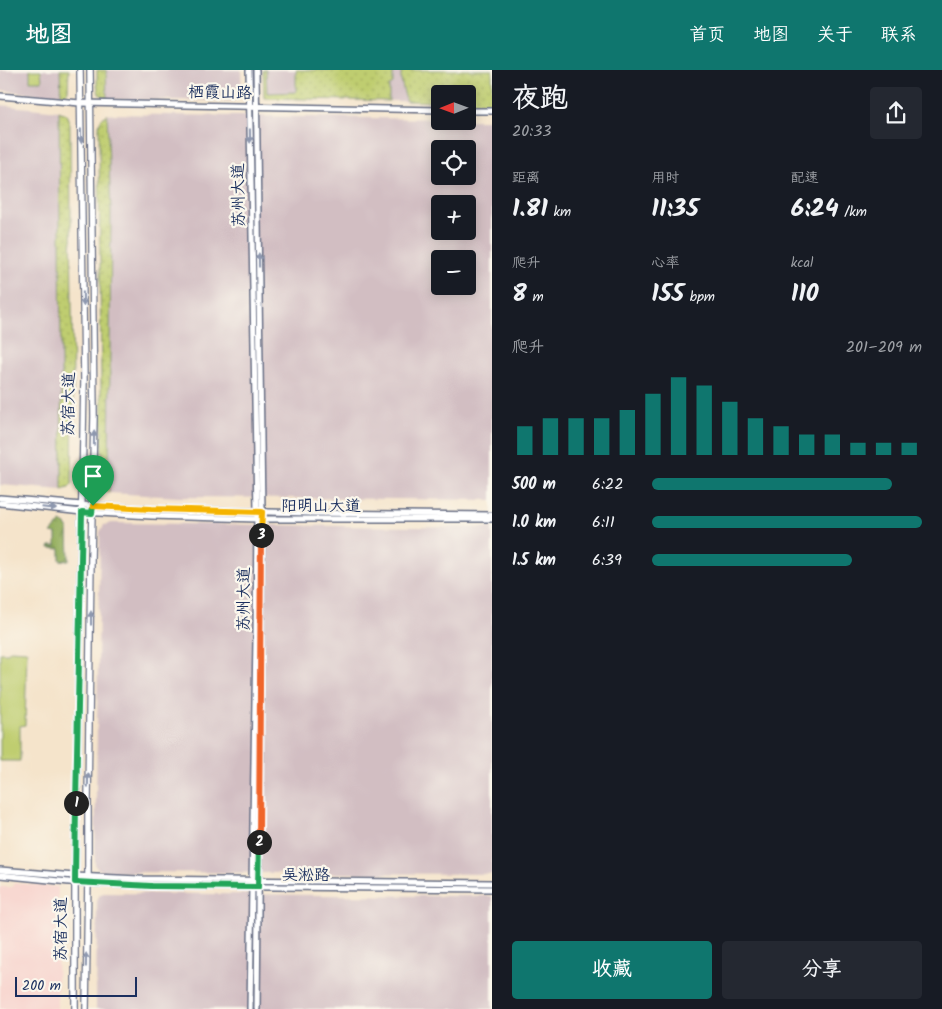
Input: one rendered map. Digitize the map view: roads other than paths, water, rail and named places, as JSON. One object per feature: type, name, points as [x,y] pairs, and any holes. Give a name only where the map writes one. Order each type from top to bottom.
[{"type":"main road","name":"苏宿大道","points":[[75,1009],[75,879],[84,380],[80,70]]},
{"type":"main road","name":"苏宿大道","points":[[86,1009],[94,407],[90,70]]},
{"type":"street","name":"苏州大道","points":[[249,70],[259,512]]},
{"type":"street","name":"苏州大道","points":[[256,70],[259,512],[256,884],[257,1009]]},
{"type":"street","name":"栖霞山路","points":[[0,96],[80,104],[431,110]]},
{"type":"street","points":[[476,111],[492,111]]},
{"type":"street","name":"阳明山大道","points":[[0,498],[146,509],[492,515]]},
{"type":"street","name":"阳明山大道","points":[[0,504],[92,513],[259,519],[492,519]]},
{"type":"street","name":"吴淞路","points":[[0,870],[75,879]]},
{"type":"street","name":"吴淞路","points":[[0,875],[162,886],[492,884]]},
{"type":"street","name":"苏州大道","points":[[250,1009],[256,884]]},
{"type":"street","name":"吴淞路","points":[[256,884],[492,888]]}]
